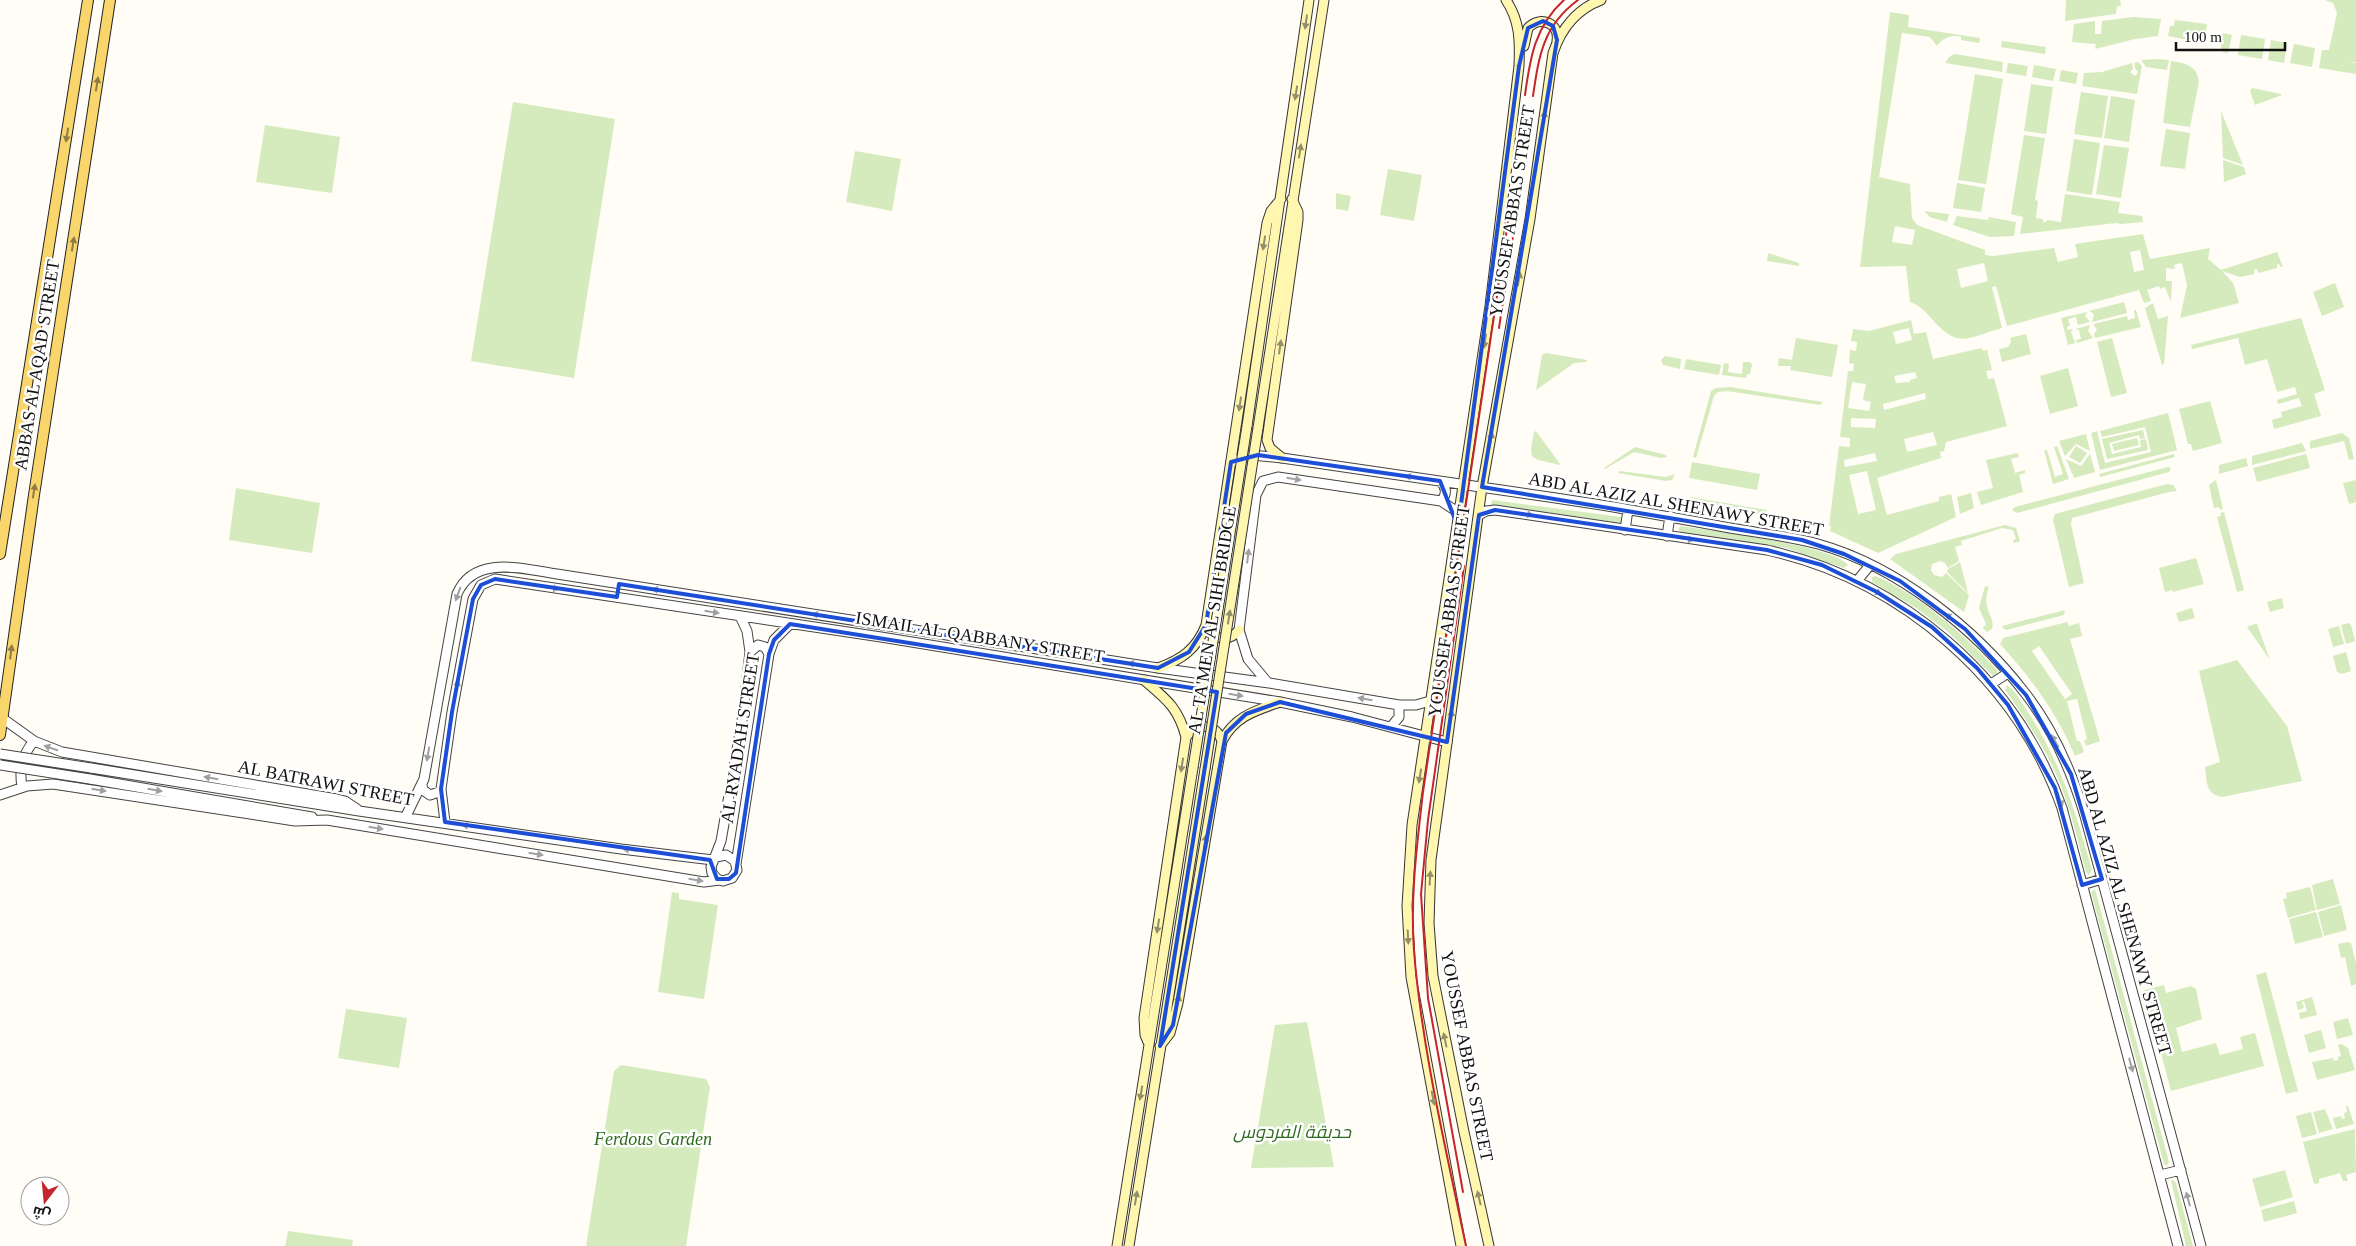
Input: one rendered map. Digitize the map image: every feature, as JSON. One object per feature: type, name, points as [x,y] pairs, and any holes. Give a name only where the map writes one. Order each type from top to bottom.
[{"type":"main road","name":"ABBAS AL AQAD STREET","points":[[0,554],[88,0]]},
{"type":"main road","name":"ABBAS AL AQAD STREET","points":[[0,735],[34,495],[110,0]]},
{"type":"main road","name":"AL TA'MEN AL SIHI BRIDGE","points":[[1117,1246],[1247,426],[1309,0]]},
{"type":"main road","name":"AL TA'MEN AL SIHI BRIDGE","points":[[1129,1246],[1324,0]]},
{"type":"main road","name":"YOUSSEF ABBAS STREET","points":[[1462,1246],[1411,977],[1407,906],[1409,861],[1430,701],[1490,306],[1519,66],[1520,40],[1518,24],[1506,0]]},
{"type":"main road","name":"YOUSSEF ABBAS STREET","points":[[1490,1246],[1456,1093],[1430,958],[1431,860],[1482,487],[1530,219],[1552,62],[1556,44],[1566,27],[1588,5],[1601,0]]},
{"type":"main road","points":[[1519,66],[1523,56],[1526,31],[1533,23],[1543,21],[1554,26],[1557,33],[1556,44]]},
{"type":"main road","points":[[1158,668],[1189,652],[1199,641],[1206,625],[1236,438],[1267,223],[1271,211],[1281,199]]},
{"type":"main road","points":[[1282,458],[1273,452],[1267,444],[1298,220],[1298,212],[1292,199]]},
{"type":"main road","points":[[1236,438],[1243,443],[1253,446],[1267,444]]},
{"type":"main road","points":[[1206,625],[1209,632],[1219,638],[1230,637],[1239,630]]},
{"type":"main road","points":[[1144,680],[1174,706],[1186,737],[1144,1018],[1144,1035],[1149,1045]]},
{"type":"main road","points":[[1160,1046],[1170,1033],[1176,1010],[1222,741],[1237,720],[1253,711],[1280,702]]},
{"type":"main road","points":[[1186,737],[1196,727],[1205,726],[1218,732],[1222,741]]},
{"type":"street","name":"ABD AL AZIZ AL SHENAWY STREET","points":[[1232,462],[1252,455],[1282,458],[1670,516],[1820,544],[1870,565],[1900,581],[1937,607],[1979,642],[2008,673],[2042,718],[2065,760],[2077,791],[2102,879],[2201,1246]]},
{"type":"street","points":[[1268,683],[1248,659],[1239,630],[1256,495],[1263,481],[1278,477],[1441,501],[1459,513]]},
{"type":"street","points":[[1440,481],[1445,489],[1445,496],[1441,501]]},
{"type":"street","name":"ABD AL AZIZ AL SHENAWY STREET","points":[[1479,514],[1495,510],[1789,555],[1822,565],[1857,581],[1932,627],[1977,668],[1991,684],[2026,733],[2052,781],[2067,825],[2178,1246]]},
{"type":"street","points":[[1625,530],[1628,510]]},
{"type":"street","points":[[1667,536],[1670,516]]},
{"type":"street","points":[[1857,581],[1870,565]]},
{"type":"street","name":"ISMAIL AL QABBANY STREET","points":[[422,785],[457,594],[462,583],[472,575],[494,567],[510,567],[1158,668],[1268,683],[1399,705],[1416,705],[1430,701]]},
{"type":"street","name":"ISMAIL AL QABBANY STREET","points":[[441,789],[452,712],[472,599],[481,585],[495,580],[740,616],[1280,702],[1448,742]]},
{"type":"street","points":[[617,598],[619,584]]},
{"type":"street","name":"AL RYADAH STREET","points":[[715,858],[721,841],[742,721],[750,652],[748,636],[740,616]]},
{"type":"street","name":"AL RYADAH STREET","points":[[736,864],[769,654],[774,640],[790,624]]},
{"type":"street","points":[[750,652],[758,645],[765,647],[769,654]]},
{"type":"street","points":[[1991,684],[2008,673]]},
{"type":"street","points":[[1391,727],[1399,718],[1399,705]]},
{"type":"street","name":"AL BATRAWI STREET","points":[[2,718],[34,741],[74,754],[336,799],[345,801],[360,810],[620,849],[715,858]]},
{"type":"street","points":[[22,787],[20,774],[22,762],[27,750],[34,741]]},
{"type":"street","points":[[0,754],[360,810]]},
{"type":"street","points":[[0,765],[328,820]]},
{"type":"street","name":"AL BATRAWI STREET","points":[[0,795],[22,787],[53,784],[295,821],[328,820],[704,882],[720,880]]},
{"type":"street","points":[[422,785],[424,790],[430,795],[439,792],[441,789]]},
{"type":"street","points":[[406,816],[422,785]]},
{"type":"street","points":[[441,789],[444,822]]},
{"type":"street","points":[[726,855],[732,858],[736,864],[736,873],[732,878],[720,880],[712,874],[710,867],[715,858],[726,855]]},
{"type":"street","points":[[2082,885],[2102,879]]},
{"type":"street","points":[[2160,1175],[2180,1170]]},
{"type":"highlighted area","points":[[1543,21],[1553,26],[1557,40],[1482,487],[1802,540],[1844,554],[1900,581],[1965,629],[2026,695],[2071,774],[2102,879],[2082,885],[2055,788],[2008,705],[1977,668],[1932,627],[1877,592],[1822,565],[1767,550],[1495,510],[1479,515],[1447,742],[1280,702],[1246,714],[1226,733],[1173,1025],[1160,1046],[1217,692],[790,624],[774,640],[769,654],[736,873],[729,879],[717,879],[710,860],[445,822],[441,789],[452,712],[473,599],[481,585],[495,579],[617,597],[619,584],[1158,668],[1189,652],[1206,625],[1231,462],[1258,455],[1440,481],[1458,527],[1519,66],[1528,28]]},
{"type":"green space","points":[[2066,0],[2120,0],[2121,5],[2117,7],[2116,14],[2065,21]]},
{"type":"green space","points":[[2325,0],[2356,0],[2356,62],[2349,62],[2356,63],[2356,74],[2319,68],[2322,50],[2329,50],[2337,13],[2333,3]]},
{"type":"green space","points":[[1890,12],[1909,15],[1908,27],[1980,38],[1979,43],[1951,36],[1937,46],[1930,37],[1902,33],[1879,177],[1910,184],[1912,218],[1917,225],[1985,250],[1985,255],[1993,256],[2054,248],[2058,262],[2078,257],[2075,244],[2143,234],[2150,259],[2210,248],[2208,259],[2221,270],[2277,252],[2283,267],[2279,264],[2277,268],[2258,273],[2257,269],[2254,270],[2254,274],[2240,277],[2222,271],[2233,283],[2239,303],[2180,318],[2187,285],[2182,263],[2174,265],[2175,269],[2166,268],[2166,281],[2172,281],[2171,302],[2165,287],[2160,289],[2159,286],[2147,290],[2151,301],[2144,303],[2139,290],[2007,326],[1996,286],[1992,287],[2002,328],[1964,339],[1956,338],[1949,334],[1922,308],[1910,302],[1906,266],[1860,267]],"holes":[[[1895,226],[1915,230],[1912,245],[1892,242]],[[2140,250],[2144,270],[2134,272],[2130,252]],[[1984,263],[1988,281],[1961,288],[1957,269]]]},
{"type":"green space","points":[[2133,17],[2161,19],[2158,36],[2135,39],[2095,49],[2096,44],[2072,42],[2074,24],[2095,21],[2095,34],[2101,34],[2102,21]]},
{"type":"green space","points":[[2175,20],[2207,24],[2205,39],[2197,42],[2168,36],[2170,26],[2174,26]]},
{"type":"green space","points":[[2223,33],[2232,35],[2228,53],[2223,52],[2221,48]]},
{"type":"green space","points":[[2241,35],[2265,39],[2262,59],[2238,55]]},
{"type":"green space","points":[[2271,40],[2287,43],[2284,63],[2268,60]]},
{"type":"green space","points":[[2002,41],[2046,47],[2045,54],[2001,47]]},
{"type":"green space","points":[[2294,44],[2315,48],[2312,67],[2290,63]]},
{"type":"green space","points":[[1955,54],[2003,62],[2002,72],[1945,63],[1950,56]]},
{"type":"green space","points":[[2141,60],[2169,60],[2167,70],[2146,67]]},
{"type":"green space","points":[[2171,61],[2190,66],[2198,76],[2199,82],[2190,127],[2163,123]]},
{"type":"green space","points":[[2138,62],[2142,66],[2137,94],[2082,86],[2084,73],[2102,72],[2132,63],[2133,69],[2130,72],[2135,76],[2138,72],[2134,63]]},
{"type":"green space","points":[[2008,63],[2028,66],[2026,76],[2006,73]]},
{"type":"green space","points":[[2034,65],[2056,69],[2053,81],[2032,77]]},
{"type":"green space","points":[[2061,70],[2078,73],[2076,84],[2059,81]]},
{"type":"green space","points":[[1975,74],[2003,79],[1986,184],[1958,180]]},
{"type":"green space","points":[[2031,84],[2053,87],[2046,134],[2024,131]]},
{"type":"green space","points":[[2252,88],[2282,95],[2255,105],[2250,91]]},
{"type":"green space","points":[[2081,92],[2108,96],[2102,138],[2074,134]]},
{"type":"green space","points":[[2111,96],[2135,100],[2129,142],[2104,138]]},
{"type":"green space","points":[[513,102],[615,119],[574,378],[471,361]]},
{"type":"green space","points":[[2221,111],[2243,165],[2223,158]]},
{"type":"green space","points":[[265,125],[340,137],[332,193],[256,182]]},
{"type":"green space","points":[[2166,129],[2190,133],[2185,169],[2160,166]]},
{"type":"green space","points":[[2024,135],[2045,138],[2035,200],[2038,201],[2036,218],[2043,219],[2043,222],[2047,220],[2061,222],[2065,194],[2120,202],[2118,213],[2142,216],[2143,222],[2116,223],[2020,234],[2023,217],[2011,214]]},
{"type":"green space","points":[[2074,139],[2100,143],[2092,195],[2066,191]]},
{"type":"green space","points":[[2104,145],[2129,148],[2121,198],[2096,194]]},
{"type":"green space","points":[[855,151],[901,159],[892,211],[846,202]]},
{"type":"green space","points":[[2223,160],[2244,167],[2246,174],[2224,182]]},
{"type":"green space","points":[[1388,169],[1422,175],[1414,221],[1380,215]]},
{"type":"green space","points":[[1957,183],[1985,188],[1981,212],[1953,208]]},
{"type":"green space","points":[[1336,193],[1351,196],[1348,211],[1336,209]]},
{"type":"green space","points":[[1924,211],[1949,214],[1947,222],[1930,217]]},
{"type":"green space","points":[[1957,216],[1988,220],[1989,217],[2016,222],[2014,236],[1990,237],[1953,225]]},
{"type":"green space","points":[[1768,253],[1799,263],[1799,266],[1767,261]]},
{"type":"green space","points":[[2335,283],[2344,307],[2322,316],[2313,292]]},
{"type":"green space","points":[[2124,302],[2127,313],[2092,322],[2094,314],[2089,311]]},
{"type":"green space","points":[[2153,303],[2158,319],[2168,316],[2164,364],[2162,365],[2145,308]]},
{"type":"green space","points":[[2134,310],[2136,310],[2141,327],[2095,338],[2094,334],[2097,330],[2093,324],[2127,316],[2128,320],[2135,318]]},
{"type":"green space","points":[[2087,312],[2085,316],[2090,322],[2078,325],[2076,317],[2068,319],[2070,326],[2067,327],[2067,330],[2073,329],[2071,332],[2075,343],[2068,345],[2061,318]]},
{"type":"green space","points":[[2301,318],[2325,390],[2314,394],[2321,416],[2274,429],[2272,420],[2282,417],[2281,412],[2302,406],[2299,398],[2278,404],[2277,400],[2297,394],[2295,387],[2277,392],[2267,359],[2245,365],[2238,338],[2192,349],[2191,345]]},
{"type":"green space","points":[[1911,320],[1914,334],[1926,332],[1933,359],[1982,348],[1983,351],[1987,350],[1992,370],[1986,371],[1988,379],[1994,378],[2007,426],[1946,442],[1944,451],[1940,452],[1941,458],[1877,478],[1887,515],[1939,501],[1939,497],[1951,494],[1956,517],[1878,553],[1830,531],[1831,526],[1829,526],[1839,446],[1850,447],[1850,438],[1840,437],[1848,371],[1853,371],[1854,364],[1849,363],[1850,350],[1856,351],[1857,342],[1851,341],[1853,329],[1869,331]],"holes":[[[1909,328],[1912,340],[1896,344],[1893,332]],[[1915,372],[1917,378],[1910,380],[1910,382],[1896,383],[1894,376]],[[1852,382],[1866,384],[1863,400],[1871,402],[1869,411],[1848,408]],[[1925,393],[1926,399],[1884,410],[1883,404]],[[1851,418],[1876,419],[1875,428],[1851,427]],[[1933,432],[1937,445],[1907,452],[1904,439]],[[1875,453],[1877,461],[1845,467],[1844,460]],[[1867,471],[1876,510],[1858,514],[1849,475]]]},
{"type":"green space","points":[[2090,325],[2088,331],[2093,338],[2077,343],[2076,340],[2081,339],[2079,330],[2075,329]]},
{"type":"green space","points":[[2026,334],[2031,354],[2002,362],[1999,349],[2008,347],[2011,342],[2010,338]]},
{"type":"green space","points":[[1796,338],[1838,345],[1832,377],[1790,370],[1791,366],[1778,366],[1779,358],[1792,360]]},
{"type":"green space","points":[[2112,338],[2127,393],[2111,397],[2097,342]]},
{"type":"green space","points":[[1546,353],[1587,360],[1586,362],[1574,363],[1536,390],[1542,355]]},
{"type":"green space","points":[[1665,356],[1681,359],[1680,369],[1663,365],[1661,360]]},
{"type":"green space","points":[[1686,359],[1721,365],[1719,375],[1684,369]]},
{"type":"green space","points":[[1743,362],[1752,364],[1750,374],[1747,374],[1746,378],[1722,375],[1724,363],[1729,364],[1728,372],[1742,374]]},
{"type":"green space","points":[[2068,368],[2078,406],[2050,414],[2040,376]]},
{"type":"green space","points":[[1732,387],[1823,402],[1820,405],[1727,391],[1718,392],[1714,396],[1696,458],[1693,457],[1711,391],[1716,388]]},
{"type":"green space","points":[[2210,401],[2222,443],[2193,451],[2191,444],[2188,444],[2179,409]]},
{"type":"green space","points":[[2168,413],[2177,450],[2100,470],[2091,433],[2097,431],[2105,463],[2151,452],[2145,427],[2102,437],[2100,431]]},
{"type":"green space","points":[[2143,430],[2145,438],[2140,439],[2139,435],[2109,443],[2112,454],[2141,447],[2140,440],[2146,439],[2148,450],[2107,459],[2102,439]]},
{"type":"green space","points":[[1536,431],[1560,465],[1538,460],[1532,456],[1531,449],[1534,432]]},
{"type":"green space","points":[[2342,433],[2349,438],[2354,459],[2349,460],[2344,441],[2310,449],[2310,441]]},
{"type":"green space","points":[[2086,434],[2090,451],[2076,444],[2065,456],[2059,441]]},
{"type":"green space","points":[[2137,438],[2139,445],[2114,451],[2112,444]]},
{"type":"green space","points":[[2302,443],[2306,451],[2252,465],[2252,456]]},
{"type":"green space","points":[[2057,446],[2069,479],[2053,484],[2044,450],[2047,450],[2055,477],[2063,474],[2054,447]]},
{"type":"green space","points":[[2076,446],[2087,453],[2080,463],[2069,457]]},
{"type":"green space","points":[[1635,447],[1666,455],[1667,457],[1661,458],[1634,452],[1604,468]]},
{"type":"green space","points":[[2018,453],[2019,457],[2011,459],[2015,473],[2025,470],[2025,473],[2019,475],[2023,492],[1981,505],[1977,492],[1993,488],[1986,460]]},
{"type":"green space","points":[[2090,454],[2095,472],[2074,478],[2066,459],[2081,466]]},
{"type":"green space","points":[[2174,454],[2175,457],[2100,477],[2099,474]]},
{"type":"green space","points":[[2306,454],[2310,468],[2257,482],[2253,468]]},
{"type":"green space","points":[[2246,458],[2248,466],[2219,474],[2219,465]]},
{"type":"green space","points":[[1692,462],[1760,474],[1757,490],[1689,478]]},
{"type":"green space","points":[[2168,467],[2171,468],[2169,472],[2017,513],[2012,510],[2015,507]]},
{"type":"green space","points":[[1620,471],[1666,477],[1675,474],[1672,480],[1666,481],[1618,473]]},
{"type":"green space","points":[[2216,480],[2223,509],[2220,510],[2219,507],[2214,508],[2209,485]]},
{"type":"green space","points":[[2356,480],[2356,502],[2349,504],[2343,483]]},
{"type":"green space","points":[[2167,484],[2173,485],[2177,491],[2072,518],[2071,524],[2084,583],[2069,587],[2053,520],[2055,514]]},
{"type":"green space","points":[[236,488],[320,503],[312,553],[229,540]]},
{"type":"green space","points":[[1971,493],[1974,508],[1960,514],[1957,497]]},
{"type":"green space","points":[[1690,497],[1767,510],[1766,515],[1689,502]]},
{"type":"green space","points":[[1492,500],[1621,517],[1621,523],[1491,505]]},
{"type":"green space","points":[[2224,512],[2244,590],[2237,592],[2217,517],[2221,516],[2220,513]]},
{"type":"green space","points":[[2005,525],[2016,528],[2020,541],[2014,543],[2013,540],[2016,539],[2013,530],[2002,528],[1961,541],[1962,545],[1955,547],[1959,561],[1948,568],[1945,563],[1940,561],[1932,564],[1931,570],[1934,575],[1942,577],[1946,573],[1969,595],[1964,612],[1890,559],[1896,554]]},
{"type":"green space","points":[[1681,526],[1796,545],[1820,551],[1838,558],[1848,565],[1844,568],[1786,548],[1681,532],[1678,529]]},
{"type":"green space","points":[[2196,558],[2204,584],[2173,592],[2172,590],[2165,592],[2159,568]]},
{"type":"green space","points":[[1960,562],[1968,593],[1947,572],[1948,569]]},
{"type":"green space","points":[[1875,576],[1891,583],[1924,604],[1985,657],[1997,670],[1997,674],[1993,676],[1947,631],[1916,608],[1872,582],[1872,577]]},
{"type":"green space","points":[[1985,586],[1989,587],[1986,601],[1993,624],[1992,629],[1987,632],[1983,628],[1986,624],[1979,608]]},
{"type":"green space","points":[[2282,598],[2284,608],[2270,612],[2267,602]]},
{"type":"green space","points":[[2192,608],[2195,618],[2179,622],[2176,613]]},
{"type":"green space","points":[[2065,610],[2064,615],[2006,630],[2002,626]]},
{"type":"green space","points":[[2067,622],[2069,626],[2079,623],[2082,636],[2070,639],[2100,741],[2086,746],[2084,740],[2087,739],[2077,699],[2067,701],[2077,741],[2080,741],[2084,752],[2075,756],[2052,711],[2000,644],[2003,638]],"holes":[[[2039,646],[2072,694],[2065,699],[2032,651]]]},
{"type":"green space","points":[[2349,623],[2355,641],[2346,644],[2341,625]]},
{"type":"green space","points":[[2257,624],[2270,660],[2247,627]]},
{"type":"green space","points":[[2339,626],[2344,644],[2333,647],[2328,629]]},
{"type":"green space","points":[[2346,652],[2351,671],[2342,674],[2337,672],[2333,656]]},
{"type":"green space","points":[[2237,660],[2287,726],[2302,781],[2222,797],[2212,793],[2207,782],[2205,767],[2220,762],[2199,671]]},
{"type":"green space","points":[[2007,685],[2018,696],[2038,728],[2058,767],[2086,849],[2092,870],[2089,875],[2086,872],[2064,794],[2052,766],[2038,739],[2005,690]]},
{"type":"green space","points":[[2333,879],[2340,904],[2317,910],[2312,885]]},
{"type":"green space","points":[[2310,887],[2316,910],[2288,918],[2283,899],[2287,898],[2286,893]]},
{"type":"green space","points":[[2095,889],[2169,1162],[2167,1166],[2164,1164],[2091,892]]},
{"type":"green space","points":[[672,892],[679,893],[679,899],[718,905],[704,999],[658,992]]},
{"type":"green space","points":[[2341,905],[2347,930],[2324,936],[2318,912]]},
{"type":"green space","points":[[2316,912],[2323,937],[2295,944],[2289,919]]},
{"type":"green space","points":[[2351,943],[2356,963],[2356,984],[2351,986],[2345,957],[2341,958],[2338,944]]},
{"type":"green space","points":[[2266,972],[2298,1091],[2286,1094],[2256,975]]},
{"type":"green space","points":[[2164,985],[2166,993],[2191,986],[2196,989],[2202,1019],[2176,1028],[2182,1052],[2216,1043],[2220,1055],[2243,1049],[2240,1037],[2255,1033],[2264,1066],[2171,1091],[2144,990]]},
{"type":"green space","points":[[2312,997],[2317,1015],[2300,1019],[2299,1013],[2307,1011],[2304,1001],[2302,1002],[2304,1008],[2298,1010],[2296,1002]]},
{"type":"green space","points":[[346,1009],[407,1018],[399,1068],[338,1058]]},
{"type":"green space","points":[[2348,1018],[2353,1035],[2337,1039],[2333,1022]]},
{"type":"green space","name":"حديقة الفردوس","points":[[1307,1022],[1334,1167],[1251,1168],[1275,1025]]},
{"type":"green space","points":[[2321,1030],[2326,1048],[2309,1053],[2304,1035]]},
{"type":"green space","points":[[2341,1044],[2348,1048],[2355,1070],[2317,1080],[2312,1062],[2333,1058],[2334,1061],[2338,1060],[2338,1057],[2341,1056],[2338,1045]]},
{"type":"green space","name":"Ferdous Garden","points":[[621,1065],[706,1079],[710,1087],[686,1246],[586,1246],[614,1071]]},
{"type":"green space","points":[[2346,1106],[2348,1106],[2354,1124],[2336,1129],[2333,1118],[2341,1116],[2342,1119],[2345,1118]]},
{"type":"green space","points":[[2325,1109],[2333,1129],[2319,1133],[2313,1112]]},
{"type":"green space","points":[[2311,1112],[2317,1134],[2302,1138],[2296,1116]]},
{"type":"green space","points":[[2355,1129],[2356,1172],[2346,1175],[2348,1181],[2343,1181],[2340,1173],[2319,1179],[2319,1183],[2314,1184],[2303,1142]]},
{"type":"green space","points":[[2285,1170],[2293,1197],[2260,1207],[2252,1179]]},
{"type":"green space","points":[[2171,1180],[2176,1183],[2193,1246],[2186,1246]]},
{"type":"green space","points":[[2294,1201],[2297,1213],[2264,1222],[2261,1210]]},
{"type":"green space","points":[[288,1231],[353,1240],[352,1246],[285,1246]]},
{"type":"railway","points":[[1525,95],[1529,68],[1540,32],[1554,10],[1564,0]]},
{"type":"railway","points":[[1533,96],[1541,54],[1550,31],[1566,10],[1578,0]]},
{"type":"railway","points":[[1466,1246],[1423,1025],[1414,951],[1414,891],[1416,852],[1423,792],[1511,202]]},
{"type":"railway","points":[[1499,328],[1518,203]]},
{"type":"railway","points":[[1463,1192],[1428,998],[1421,894],[1428,820],[1464,566]]}]
